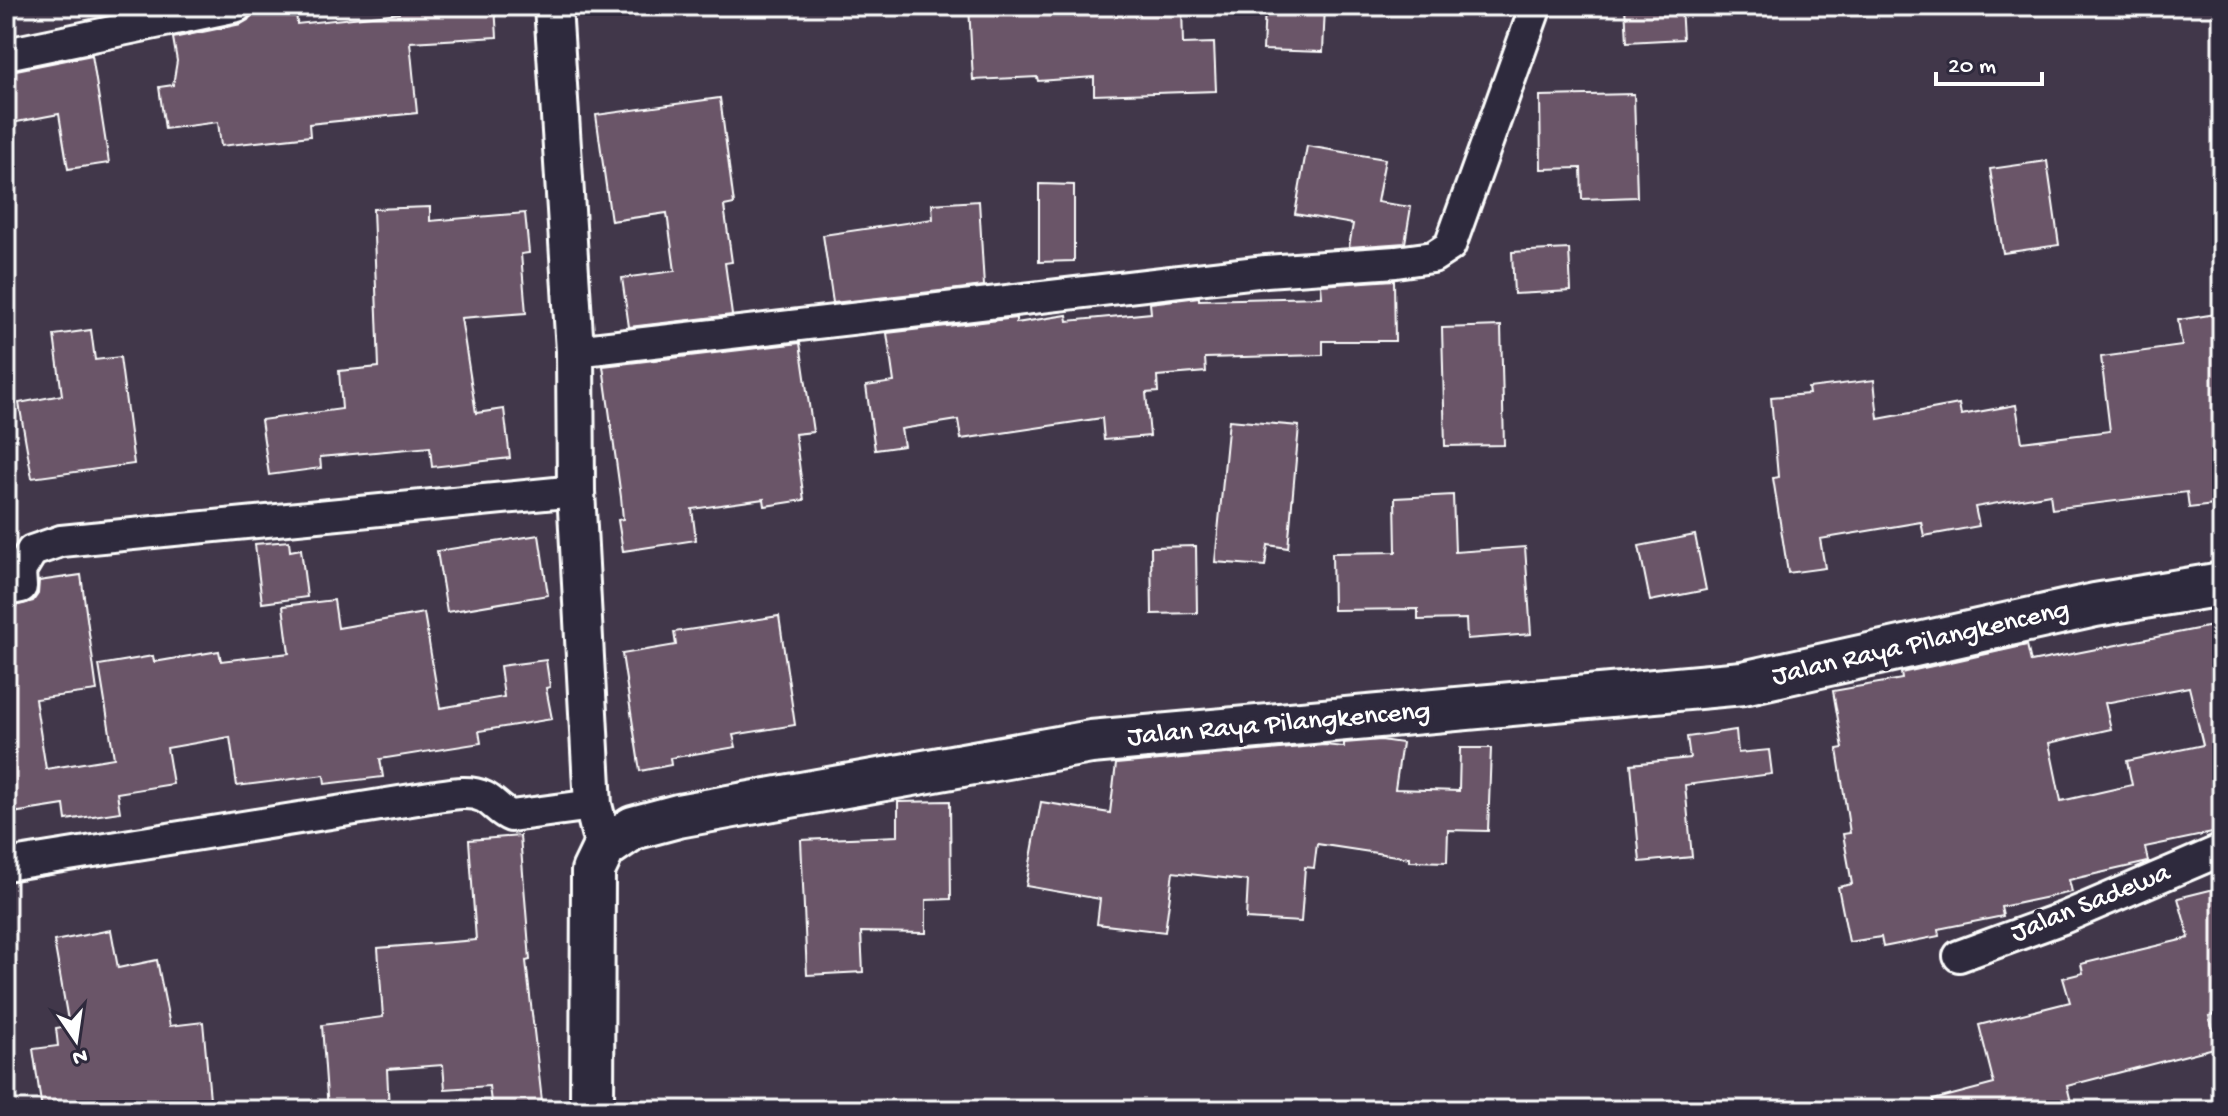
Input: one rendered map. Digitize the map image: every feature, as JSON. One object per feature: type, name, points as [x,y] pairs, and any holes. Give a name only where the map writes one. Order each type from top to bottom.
[{"type":"main road","name":"Jalan Raya Pilangkenceng","points":[[604,848],[633,828],[678,816],[1091,742],[1743,683],[2095,605],[2222,584]]},
{"type":"main road","points":[[592,1110],[593,871],[604,848]]},
{"type":"street","points":[[6,54],[237,6]]},
{"type":"street","points":[[553,6],[575,351],[576,491],[593,805],[604,848]]},
{"type":"street","points":[[575,351],[1266,271],[1433,257],[1450,246],[1536,6]]},
{"type":"street","points":[[6,590],[21,587],[20,571],[32,551],[61,541],[576,491]]},
{"type":"street","points":[[6,865],[469,793],[485,797],[511,816],[593,805]]},
{"type":"street","name":"Jalan Sadewa","points":[[1959,956],[2063,918],[2222,850]]},
{"type":"building","points":[[399,6],[495,6],[497,37],[410,42],[417,113],[309,124],[310,136],[221,146],[218,122],[165,129],[159,87],[173,85],[177,61],[173,38],[241,24],[254,12],[296,7],[297,24],[399,13]]},
{"type":"building","points":[[969,6],[1182,6],[1183,44],[1214,43],[1216,91],[1094,95],[1094,77],[1038,81],[1037,77],[973,80]]},
{"type":"building","points":[[1265,6],[1325,6],[1323,52],[1263,50]]},
{"type":"building","points":[[1625,6],[1681,6],[1683,39],[1627,42]]},
{"type":"building","points":[[92,55],[109,163],[68,169],[59,114],[6,124],[6,72]]},
{"type":"building","points":[[1634,94],[1637,197],[1582,199],[1581,168],[1541,169],[1540,96]]},
{"type":"building","points":[[720,98],[734,204],[724,206],[732,262],[725,263],[732,315],[629,327],[622,278],[675,271],[667,213],[611,221],[596,115]]},
{"type":"building","points":[[1307,146],[1385,159],[1377,202],[1411,207],[1405,243],[1349,247],[1353,224],[1295,214]]},
{"type":"building","points":[[2047,161],[2059,245],[2003,253],[1990,169]]},
{"type":"building","points":[[1039,184],[1074,185],[1074,261],[1039,262]]},
{"type":"building","points":[[979,201],[984,286],[833,303],[823,235],[933,219],[932,204]]},
{"type":"building","points":[[430,207],[430,221],[525,213],[529,253],[521,254],[526,313],[461,318],[476,413],[504,409],[510,458],[432,467],[430,447],[320,457],[321,468],[269,475],[261,420],[342,409],[339,371],[379,367],[373,209]]},
{"type":"building","points":[[1569,249],[1571,291],[1514,294],[1512,252]]},
{"type":"building","points":[[1394,280],[1395,341],[1323,341],[1323,355],[1205,358],[1206,372],[1157,376],[1158,392],[1146,393],[1150,436],[1104,440],[1102,418],[961,439],[958,420],[901,429],[904,446],[875,450],[866,386],[894,382],[887,333],[1016,318],[1016,323],[1067,315],[1068,321],[1151,313],[1150,303],[1199,297],[1199,300],[1322,297],[1321,285]]},
{"type":"building","points":[[2222,313],[2222,504],[2189,508],[2187,492],[2052,509],[2050,494],[1975,507],[1979,526],[1924,536],[1921,522],[1820,539],[1825,568],[1788,573],[1773,478],[1778,477],[1771,397],[1809,394],[1808,388],[1874,380],[1878,419],[1959,404],[1961,415],[2016,405],[2022,442],[2110,431],[2101,357],[2182,346],[2178,320]]},
{"type":"building","points":[[1501,326],[1504,445],[1445,446],[1442,328]]},
{"type":"building","points":[[91,330],[95,360],[120,357],[134,464],[32,478],[19,403],[62,395],[54,335]]},
{"type":"building","points":[[800,343],[813,432],[795,434],[804,500],[765,506],[764,499],[692,509],[696,540],[623,551],[618,520],[623,519],[621,497],[603,366]]},
{"type":"building","points":[[1229,420],[1299,426],[1288,548],[1268,545],[1265,566],[1215,562]]},
{"type":"building","points":[[1453,495],[1455,552],[1525,547],[1531,634],[1467,639],[1466,619],[1418,620],[1418,609],[1333,610],[1332,553],[1396,552],[1395,498]]},
{"type":"building","points":[[539,535],[548,595],[447,612],[437,551]]},
{"type":"building","points":[[1695,535],[1706,590],[1650,601],[1639,546]]},
{"type":"building","points":[[289,541],[290,551],[301,549],[307,597],[262,603],[255,544]]},
{"type":"building","points":[[1196,546],[1197,613],[1152,614],[1151,547]]},
{"type":"building","points":[[81,575],[97,691],[35,699],[46,769],[114,758],[99,665],[153,656],[154,662],[219,651],[221,661],[289,653],[283,606],[334,600],[338,628],[424,613],[440,708],[504,697],[500,666],[546,660],[550,687],[546,688],[552,719],[479,731],[481,743],[380,759],[383,777],[325,784],[324,775],[237,786],[230,737],[167,748],[173,784],[117,793],[120,812],[66,820],[64,805],[6,814],[6,608],[33,601],[38,594],[39,581]]},
{"type":"building","points":[[779,616],[795,725],[733,735],[736,747],[670,758],[671,765],[640,771],[622,654],[676,645],[674,632]]},
{"type":"building","points":[[2222,624],[2222,831],[2145,847],[2148,862],[2069,880],[2072,892],[2001,907],[2003,916],[1938,929],[1939,936],[1883,947],[1881,937],[1849,942],[1838,887],[1852,884],[1843,834],[1850,833],[1837,749],[1843,748],[1833,691],[1902,679],[1901,673],[2027,645],[2031,662]],"holes":[[[2189,687],[2203,745],[2127,761],[2132,785],[2061,801],[2049,743],[2111,729],[2105,703]]]},
{"type":"building","points":[[1736,730],[1738,753],[1769,750],[1772,774],[1685,785],[1692,857],[1640,862],[1631,764],[1690,758],[1687,737]]},
{"type":"building","points":[[1381,740],[1402,743],[1395,789],[1459,791],[1460,748],[1491,748],[1488,831],[1448,830],[1447,862],[1410,861],[1410,858],[1317,844],[1314,868],[1305,867],[1301,922],[1246,919],[1248,881],[1173,872],[1165,932],[1097,924],[1100,899],[1026,886],[1041,802],[1110,813],[1116,764],[1324,745],[1344,747],[1344,743]]},
{"type":"building","points":[[950,801],[951,899],[926,900],[926,933],[861,932],[863,972],[807,975],[801,840],[898,836],[898,802]]},
{"type":"building","points":[[520,836],[530,960],[526,961],[543,1110],[492,1110],[489,1086],[445,1089],[443,1065],[387,1069],[389,1110],[328,1110],[322,1025],[383,1017],[378,948],[476,940],[469,840]]},
{"type":"building","points":[[2222,887],[2222,1012],[2209,1016],[2218,1047],[2067,1086],[2073,1110],[1934,1110],[1933,1100],[1994,1084],[1979,1025],[2070,1002],[2063,978],[2083,973],[2081,964],[2189,938],[2178,898]]},
{"type":"building","points":[[111,930],[118,968],[157,960],[170,1026],[203,1022],[211,1110],[42,1110],[33,1049],[58,1046],[56,1028],[69,1026],[54,941]]}]
